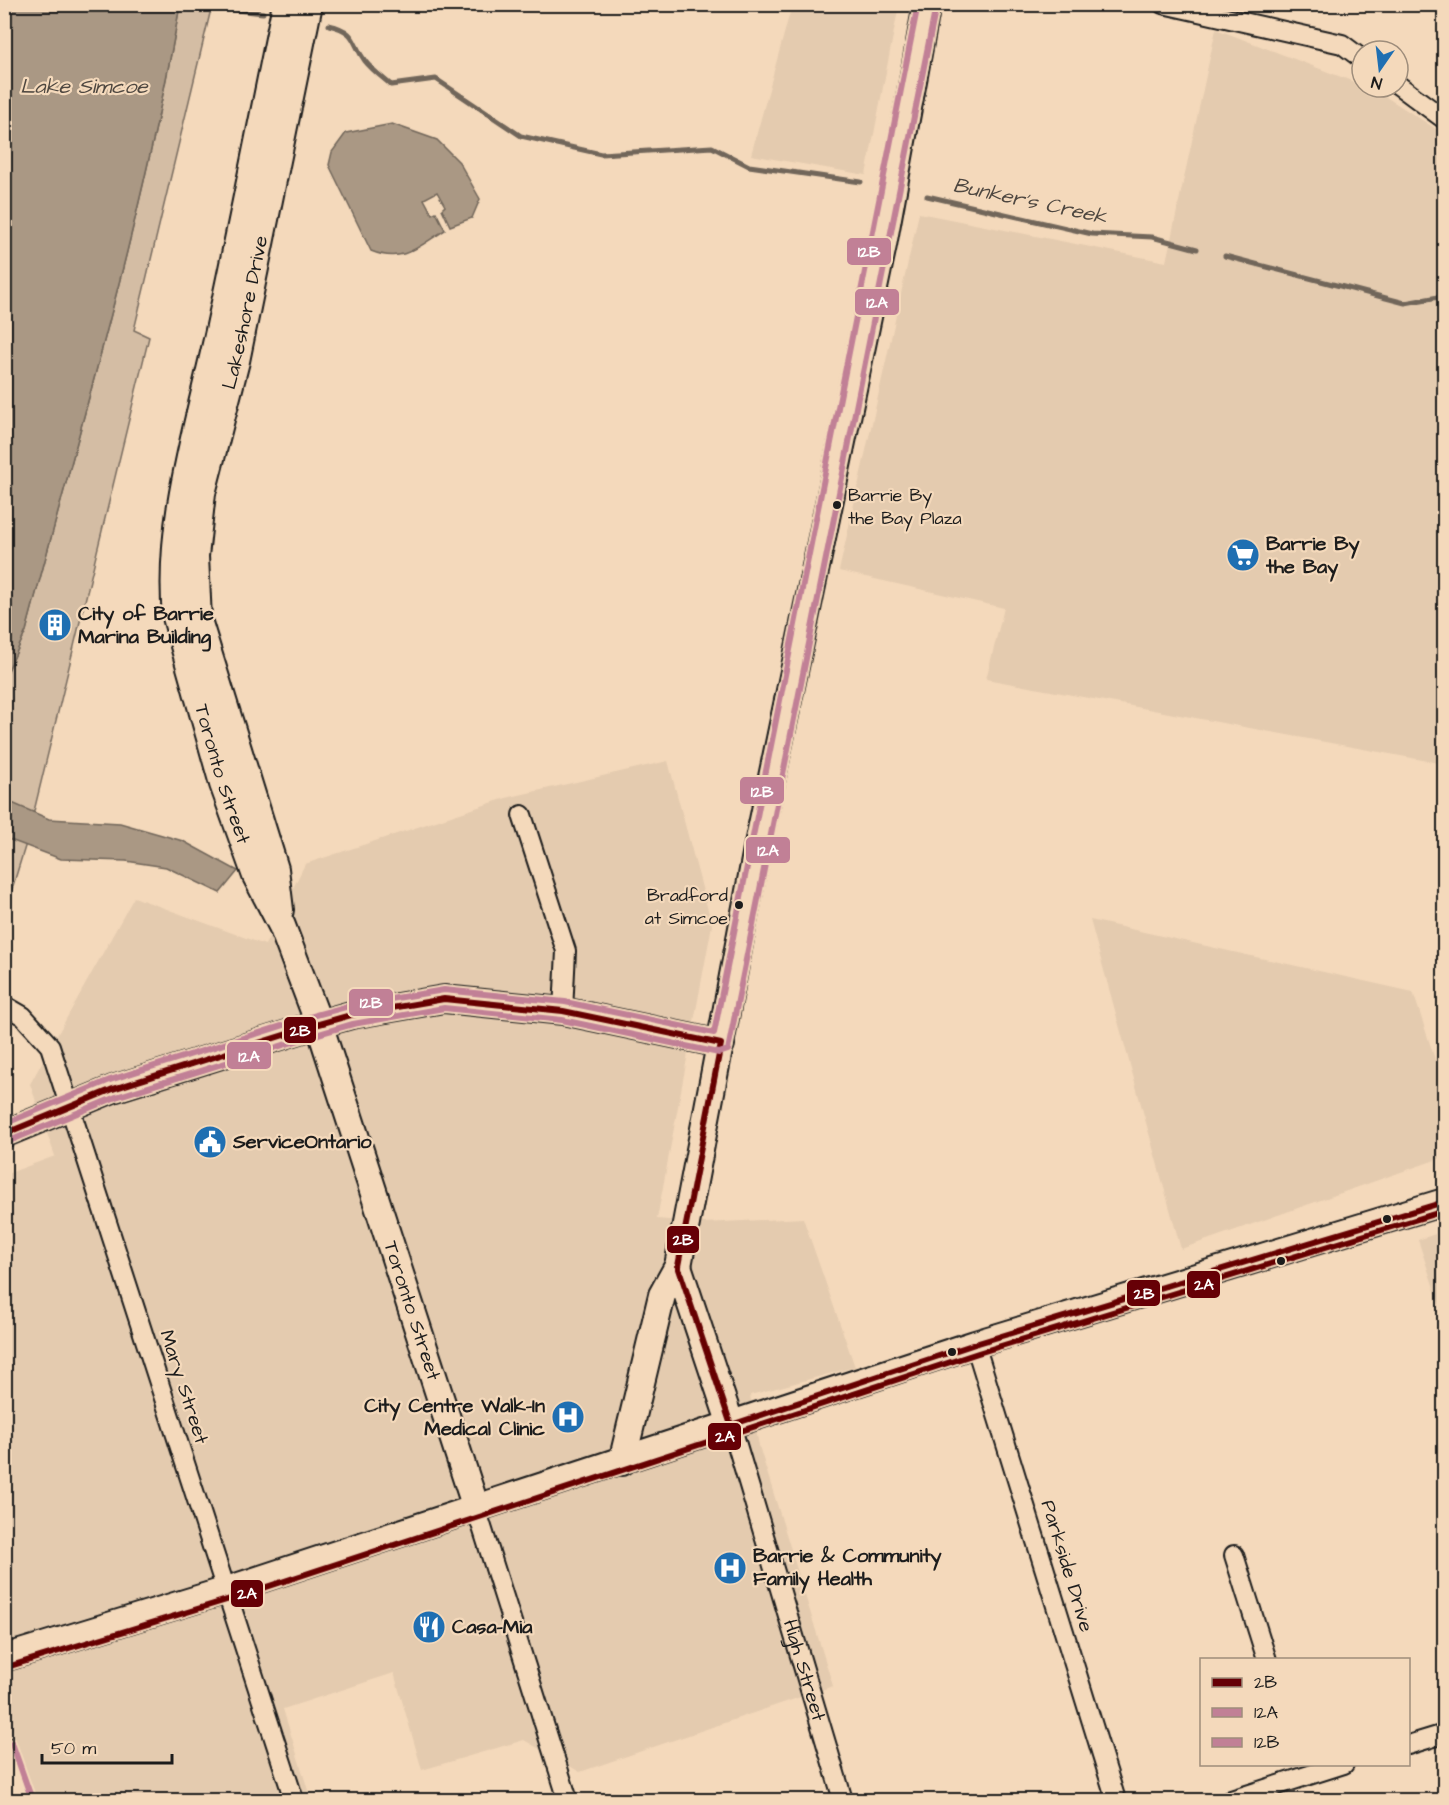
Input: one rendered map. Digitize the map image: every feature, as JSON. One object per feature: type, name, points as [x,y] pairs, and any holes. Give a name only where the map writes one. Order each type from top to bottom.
[{"type":"main road","points":[[187,619],[174,593],[177,520],[286,4]]},
{"type":"main road","name":"Lakeshore Drive","points":[[187,619],[202,493],[236,361],[309,4]]},
{"type":"main road","points":[[622,1462],[662,1295],[678,1266],[773,771],[880,256],[927,4]]},
{"type":"main road","name":"Toronto Street","points":[[187,619],[276,869],[282,926],[319,1024],[476,1508]]},
{"type":"main road","points":[[4,1134],[112,1089],[319,1024],[351,1015],[444,999],[563,1011],[721,1044]]},
{"type":"main road","points":[[4,1658],[227,1590],[622,1462],[975,1344],[1444,1202]]},
{"type":"main road","name":"High Street","points":[[678,1266],[731,1425]]},
{"type":"street","points":[[1163,4],[1240,12],[1342,44],[1350,50]]},
{"type":"street","points":[[1410,94],[1444,119]]},
{"type":"street","points":[[522,815],[566,951],[563,1011]]},
{"type":"street","name":"Mary Street","points":[[4,1005],[23,1016],[50,1046],[294,1800]]},
{"type":"street","name":"Parkside Drive","points":[[975,1344],[1116,1800]]},
{"type":"street","name":"High Street","points":[[731,1425],[843,1800]]},
{"type":"street","name":"Toronto Street","points":[[476,1508],[568,1800]]},
{"type":"street","points":[[1234,1555],[1267,1658]]},
{"type":"street","points":[[1410,1744],[1444,1734]]},
{"type":"street","points":[[4,1746],[23,1800]]},
{"type":"street","points":[[1231,1800],[1301,1771],[1332,1766]]},
{"type":"shaded area","points":[[180,5],[212,5],[134,330],[149,337],[27,840],[5,912],[5,677],[26,631],[110,320],[148,163]]},
{"type":"shaded area","points":[[792,5],[899,5],[866,175],[751,155]]},
{"type":"shaded area","points":[[1216,29],[1350,80],[1350,99],[1389,99],[1444,134],[1444,764],[986,679],[1004,608],[839,571],[919,213],[1166,262]]},
{"type":"shaded area","points":[[668,761],[712,925],[657,1219],[704,1223],[803,1218],[855,1367],[750,1395],[759,1446],[833,1686],[580,1772],[524,1740],[422,1770],[394,1673],[283,1709],[311,1800],[5,1800],[4,1175],[55,1156],[30,1084],[134,897],[265,945],[305,864],[506,798]]},
{"type":"shaded area","points":[[1090,920],[1413,992],[1444,1087],[1444,1157],[1181,1249]]},
{"type":"shaded area","points":[[1444,1231],[1444,1318],[1418,1240]]},
{"type":"water","name":"Lake Simcoe","points":[[5,4],[180,5],[148,163],[110,320],[26,631],[5,677]]},
{"type":"water","points":[[392,124],[437,140],[459,162],[480,199],[472,218],[450,226],[442,209],[445,206],[437,192],[424,199],[432,214],[436,212],[445,230],[410,252],[392,256],[371,251],[329,165],[332,152],[346,133]]},
{"type":"water","points":[[5,800],[49,819],[120,823],[183,841],[238,871],[220,893],[166,867],[126,861],[61,859],[5,838]]},
{"type":"waterway","name":"Bunker's Creek","points":[[210,7],[263,13]]},
{"type":"waterway","name":"Bunker's Creek","points":[[329,25],[349,34],[365,61],[391,85],[436,79],[521,136],[601,154],[712,147],[749,166],[861,182]]},
{"type":"waterway","name":"Bunker's Creek","points":[[927,196],[1092,234],[1152,237],[1197,249]]},
{"type":"waterway","name":"Bunker's Creek","points":[[1225,256],[1405,303],[1444,296]]},
{"type":"transit line","name":"12B","points":[[4,1124],[110,1080],[316,1015],[349,1006],[444,990],[565,1002],[714,1033],[918,4]]},
{"type":"transit line","name":"12A","points":[[7,1142],[116,1097],[322,1033],[353,1024],[444,1008],[562,1020],[719,1053],[728,1050],[936,6]]},
{"type":"transit line","name":"2B","points":[[4,1134],[113,1089],[319,1024],[351,1015],[444,999],[563,1011],[721,1044],[678,1266],[731,1425],[975,1344],[1444,1202]]},
{"type":"transit line","name":"2A","points":[[7,1667],[230,1599],[978,1353],[1444,1211]]},
{"type":"transit line","name":"12B","points":[[12,1743],[31,1797]]},
{"type":"place","name":"Barrie By the Bay Plaza","points":[[837,505]]},
{"type":"place","name":"Barrie By the Bay","points":[[1243,555]]},
{"type":"place","name":"City of Barrie Marina Building","points":[[55,625]]},
{"type":"place","name":"Bradford at Simcoe","points":[[739,905]]},
{"type":"place","name":"ServiceOntario","points":[[210,1142]]},
{"type":"place","name":"City Centre Walk-In Medical Clinic","points":[[568,1417]]},
{"type":"place","name":"Barrie & Community Family Health","points":[[730,1568]]},
{"type":"place","name":"Casa-Mia","points":[[429,1627]]}]
